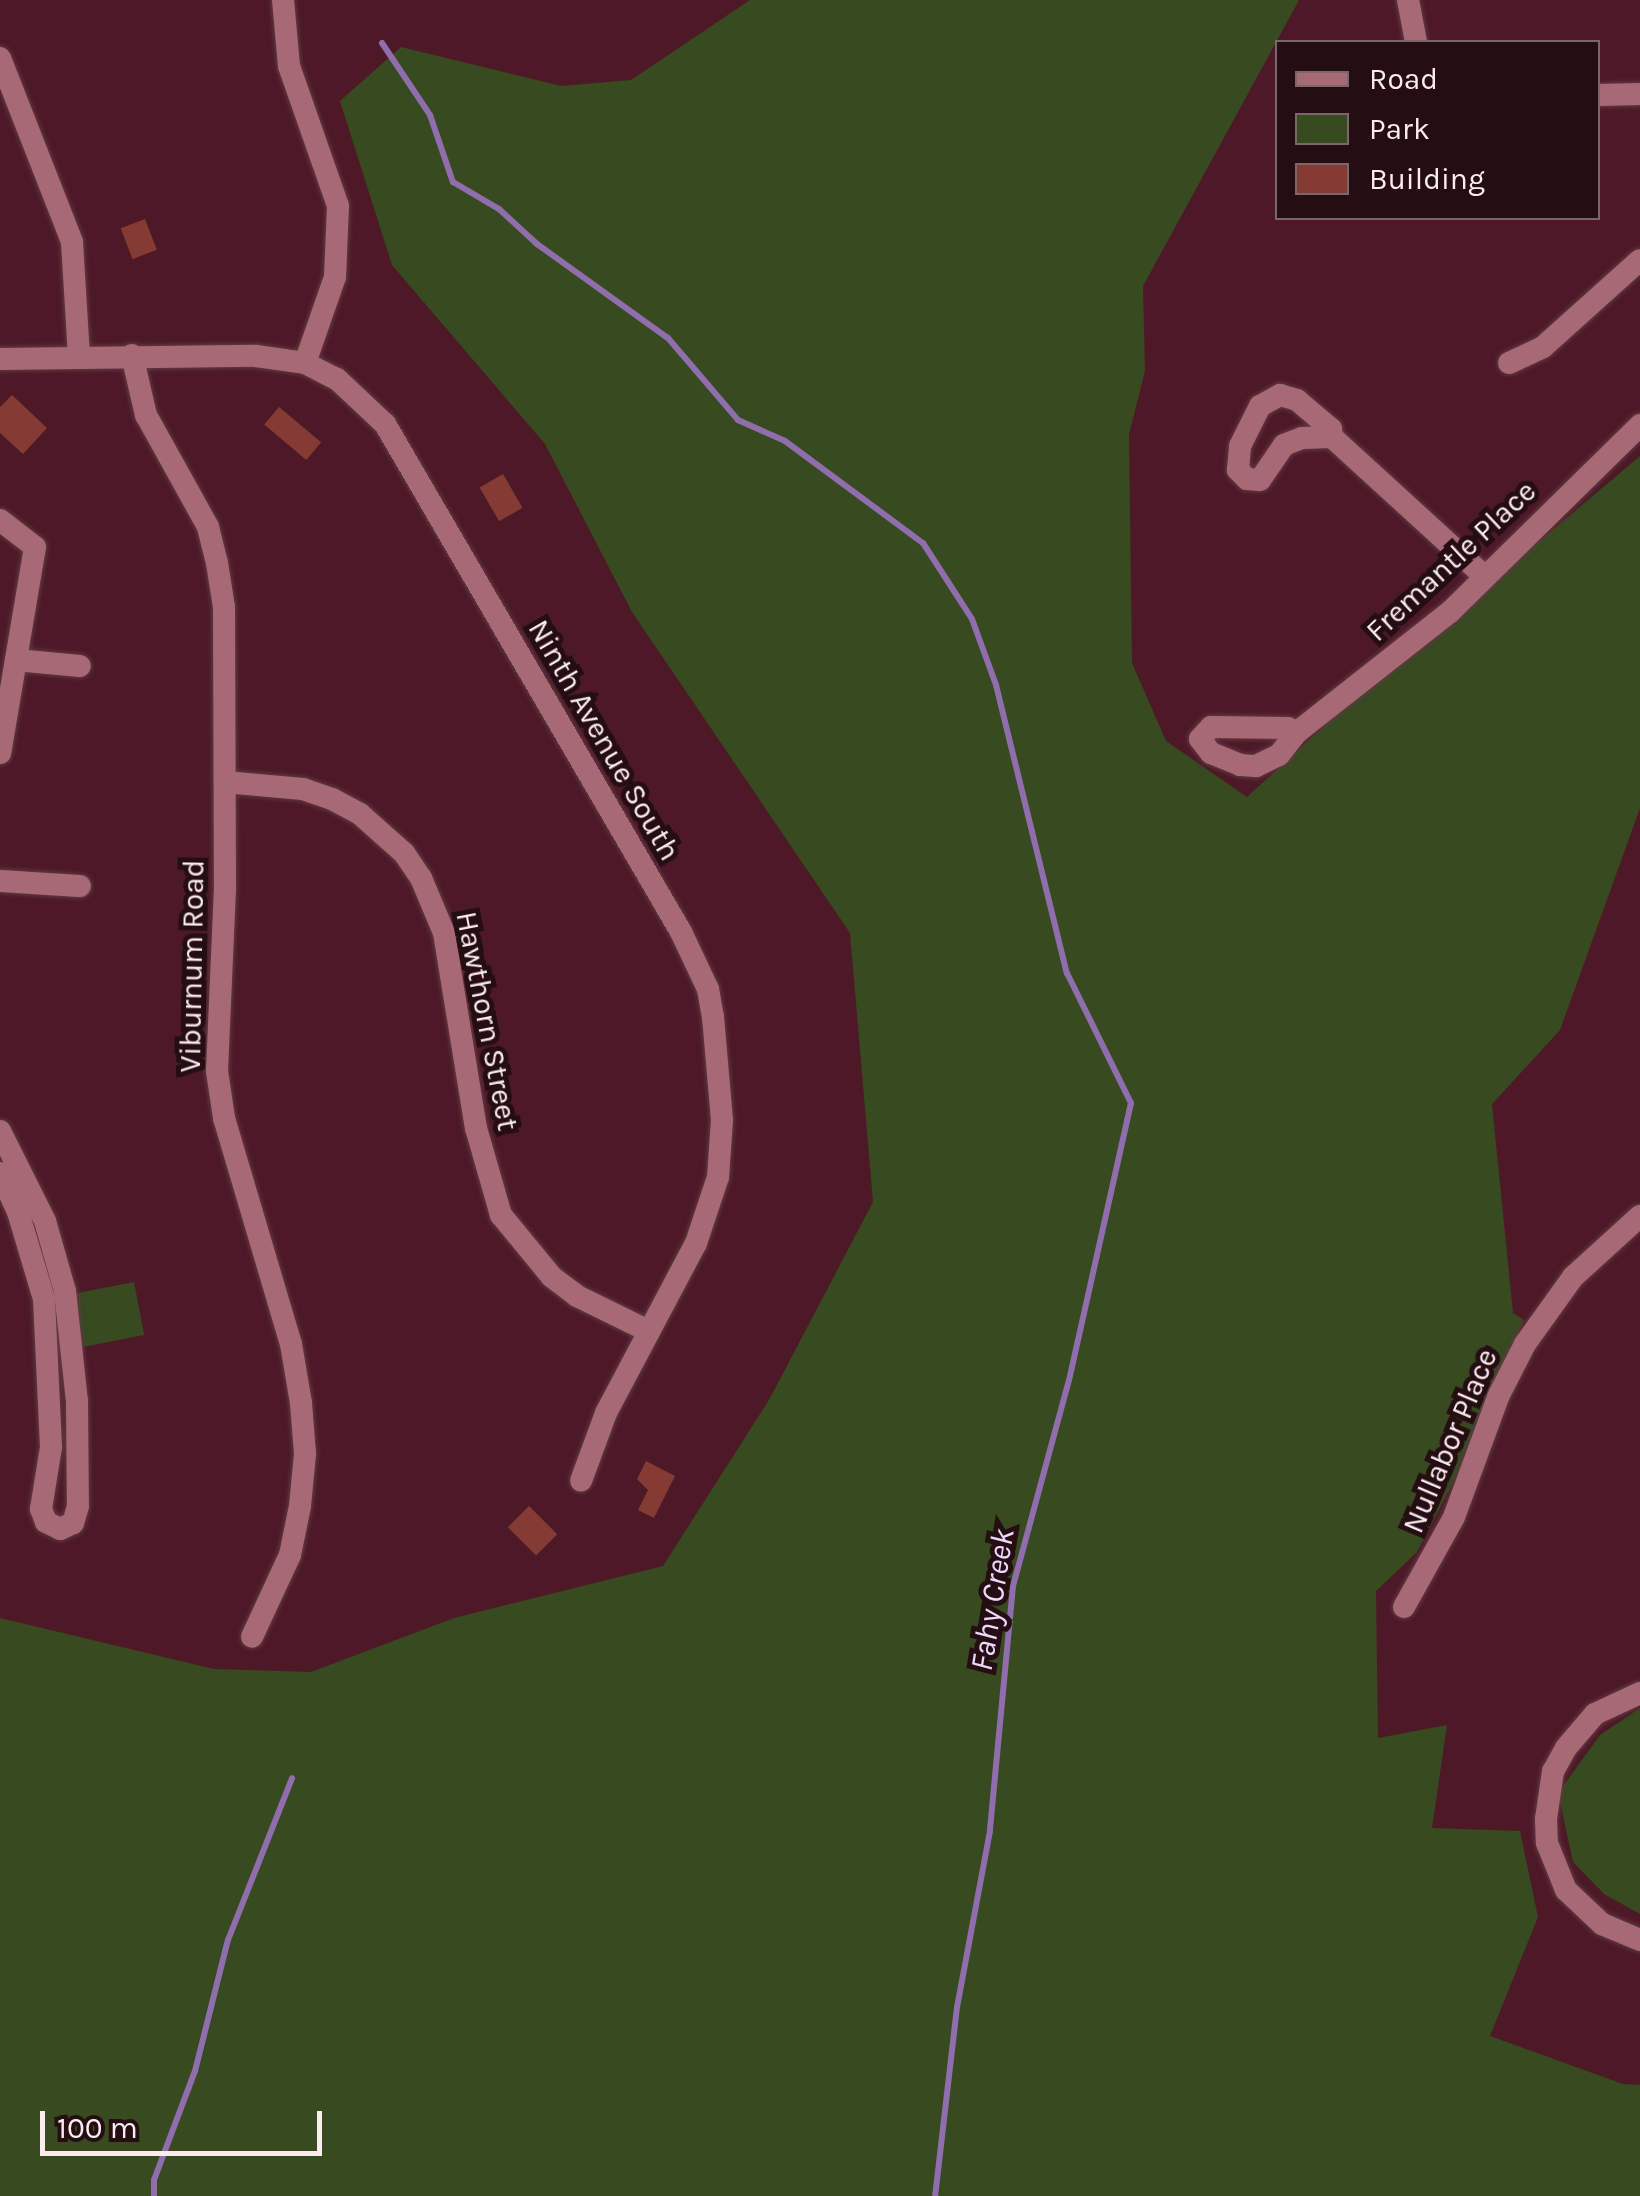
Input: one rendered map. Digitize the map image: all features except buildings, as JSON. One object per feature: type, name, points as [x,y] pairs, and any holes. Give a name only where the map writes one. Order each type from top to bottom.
[{"type":"street","points":[[282,0],[289,66],[338,206],[335,277],[305,362]]},
{"type":"street","points":[[1408,0],[1416,40]]},
{"type":"street","points":[[0,58],[72,242],[80,358]]},
{"type":"street","points":[[1600,94],[1640,94]]},
{"type":"street","points":[[1509,362],[1552,340],[1640,260]]},
{"type":"street","name":"Viburnum Road","points":[[132,355],[146,415],[208,527],[218,563],[224,607],[225,782],[217,1071],[224,1118],[291,1344],[305,1454],[290,1555],[252,1637]]},
{"type":"street","name":"Ninth Avenue South","points":[[0,359],[256,356],[305,362],[337,379],[385,424],[682,932],[708,989],[722,1120],[718,1178],[696,1243],[606,1413],[581,1481]]},
{"type":"street","points":[[1332,438],[1302,438],[1284,445],[1260,480],[1247,480],[1238,470],[1240,446],[1260,406],[1280,394],[1297,400],[1331,430],[1332,438],[1484,576]]},
{"type":"street","name":"Fremantle Place","points":[[1296,734],[1450,612],[1640,425]]},
{"type":"street","points":[[0,520],[35,547],[0,754]]},
{"type":"street","points":[[16,660],[80,666]]},
{"type":"street","name":"Hawthorn Street","points":[[225,782],[303,789],[332,799],[372,824],[404,853],[428,891],[444,933],[476,1128],[502,1215],[552,1278],[577,1296],[648,1331]]},
{"type":"street","points":[[0,881],[80,886]]},
{"type":"street","points":[[0,1131],[46,1221],[65,1291],[77,1401],[78,1506],[73,1523],[60,1529],[46,1522],[41,1509],[51,1447],[44,1299],[18,1212],[0,1173]]},
{"type":"street","name":"Nullabor Place","points":[[1404,1607],[1454,1517],[1500,1395],[1525,1344],[1573,1277],[1637,1224]]},
{"type":"street","points":[[1640,1693],[1594,1714],[1566,1748],[1554,1771],[1546,1819],[1547,1843],[1566,1890],[1602,1924],[1640,1940]]},
{"type":"green space","points":[[750,0],[1299,0],[1143,286],[1145,371],[1129,434],[1132,663],[1166,741],[1247,797],[1369,685],[1640,456],[1640,808],[1560,1030],[1492,1104],[1513,1313],[1524,1320],[1456,1477],[1417,1552],[1376,1591],[1378,1738],[1447,1725],[1432,1828],[1520,1831],[1538,1917],[1490,2036],[1623,2084],[1640,2085],[1640,2196],[0,2196],[0,1618],[214,1669],[311,1672],[454,1618],[663,1566],[769,1400],[873,1202],[850,933],[632,612],[545,444],[392,265],[340,101],[401,47],[561,86],[631,80]]},
{"type":"green space","points":[[134,1282],[144,1335],[82,1347],[72,1294]]},
{"type":"green space","points":[[1640,1708],[1640,1914],[1604,1894],[1573,1862],[1558,1793],[1600,1735]]},
{"type":"waterway","name":"Fahy Creek","points":[[382,43],[430,115],[453,182],[499,209],[537,244],[668,338],[738,420],[785,441],[923,543],[972,619],[996,685],[1067,973],[1131,1103],[1069,1380],[1013,1586],[990,1831],[957,2007],[935,2196]]},
{"type":"waterway","points":[[154,2196],[154,2180],[195,2071],[228,1940],[292,1778]]}]
